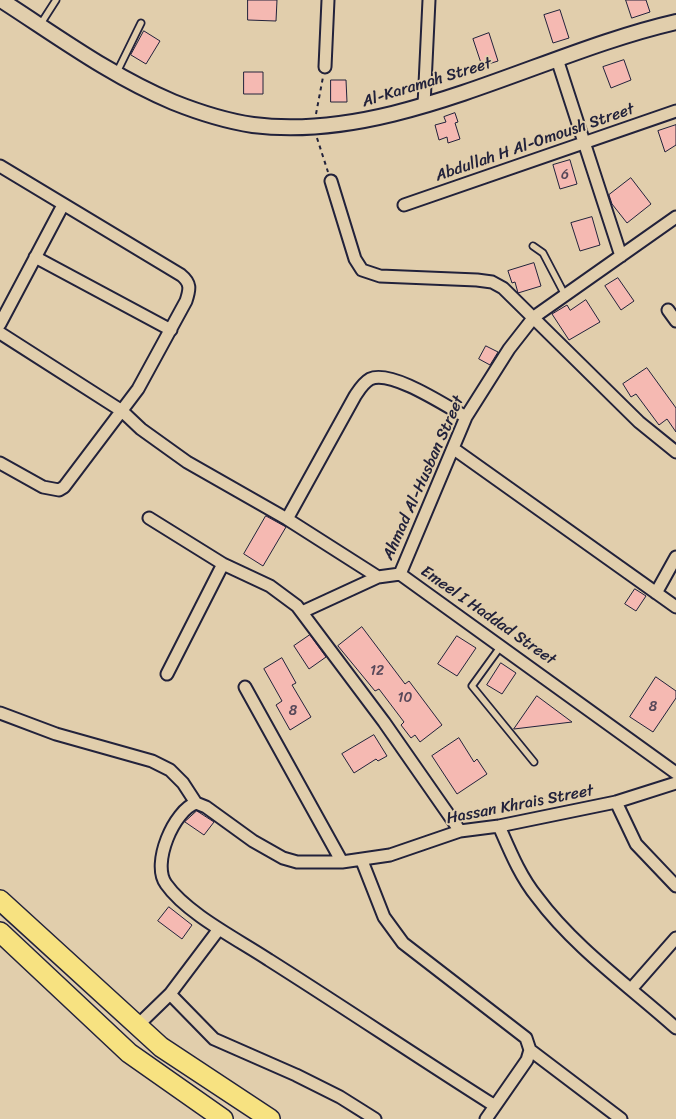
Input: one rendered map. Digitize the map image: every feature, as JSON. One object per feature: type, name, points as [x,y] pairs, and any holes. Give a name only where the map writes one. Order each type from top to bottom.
[{"type":"highway","points":[[0,900],[161,1047],[270,1119]]},
{"type":"highway","points":[[0,932],[129,1054],[223,1119]]},
{"type":"street","name":"Al-Karamah Street","points":[[1,0],[116,74],[175,103],[229,120],[254,125],[313,127],[354,123],[424,105],[557,59],[676,22]]},
{"type":"street","points":[[325,67],[328,0]]},
{"type":"street","points":[[424,105],[429,0]]},
{"type":"street","points":[[557,59],[621,256]]},
{"type":"street","name":"Abdullah H Al-Omoush Street","points":[[404,204],[676,111]]},
{"type":"street","points":[[0,166],[181,275],[189,284],[190,291],[138,388],[69,482],[59,490],[43,487],[0,463]]},
{"type":"street","points":[[331,181],[355,259],[362,270],[380,276],[492,282],[503,288],[634,417],[676,452]]},
{"type":"street","points":[[0,324],[63,205]]},
{"type":"street","name":"Ahmad Al-Husban Street","points":[[400,574],[466,417],[509,349],[534,317],[676,217]]},
{"type":"street","points":[[35,257],[170,330]]},
{"type":"street","points":[[668,310],[676,322]]},
{"type":"street","points":[[0,333],[122,411],[141,429],[180,458],[287,519],[378,576]]},
{"type":"street","points":[[287,519],[355,396],[363,384],[371,379],[390,378],[466,417]]},
{"type":"street","points":[[454,449],[676,607]]},
{"type":"street","points":[[150,518],[224,564],[270,586],[289,598],[302,612],[384,722],[460,831]]},
{"type":"street","points":[[656,593],[676,557]]},
{"type":"street","points":[[167,674],[224,564]]},
{"type":"street","name":"Emeel I Haddad Street","points":[[378,576],[400,574],[676,773]]},
{"type":"street","points":[[302,612],[378,576]]},
{"type":"street","points":[[245,686],[342,862]]},
{"type":"street","points":[[0,713],[56,734],[152,761],[170,770],[201,805],[184,811],[163,846],[160,870],[166,885],[219,930],[264,956],[495,1106]]},
{"type":"street","name":"Hassan Khrais Street","points":[[201,805],[283,858],[297,862],[342,862],[362,861],[390,855],[460,831],[499,826],[616,802],[676,783]]},
{"type":"street","points":[[616,802],[636,844],[676,886]]},
{"type":"street","points":[[499,826],[518,868],[536,897],[580,944],[676,1028]]},
{"type":"street","points":[[362,861],[384,916],[403,943],[526,1038],[530,1050],[621,1119]]},
{"type":"street","points":[[137,1026],[170,994],[219,930]]},
{"type":"street","points":[[632,988],[676,938]]},
{"type":"street","points":[[170,994],[214,1039],[296,1075],[375,1119]]},
{"type":"street","points":[[486,1119],[518,1075],[530,1050]]},
{"type":"lane","points":[[40,25],[56,0]]},
{"type":"lane","points":[[116,74],[141,23]]},
{"type":"lane","points":[[533,246],[543,253],[565,295]]},
{"type":"lane","points":[[501,646],[472,686],[534,762]]},
{"type":"path","points":[[325,67],[313,127],[331,181]]},
{"type":"building","points":[[248,0],[277,0],[276,21],[248,20]]},
{"type":"building","points":[[626,0],[646,0],[650,12],[632,18]]},
{"type":"building","points":[[560,10],[569,38],[553,43],[544,15]]},
{"type":"building","points":[[144,31],[160,41],[146,64],[131,55]]},
{"type":"building","points":[[489,33],[498,61],[482,66],[473,39]]},
{"type":"building","points":[[624,60],[631,80],[611,88],[603,67]]},
{"type":"building","points":[[244,72],[263,72],[263,94],[244,94]]},
{"type":"building","points":[[331,80],[346,80],[347,102],[331,102]]},
{"type":"building","points":[[455,113],[458,122],[455,123],[460,139],[448,143],[447,137],[439,140],[435,125],[446,122],[444,117]]},
{"type":"building","points":[[676,125],[676,145],[665,152],[658,131]]},
{"type":"building","points":[[570,160],[577,184],[560,189],[553,165]]},
{"type":"building","points":[[631,178],[651,204],[627,223],[612,204],[609,195]]},
{"type":"building","points":[[592,217],[600,245],[580,251],[571,223]]},
{"type":"building","points":[[534,263],[541,286],[518,293],[515,282],[512,283],[508,271]]},
{"type":"building","points":[[618,278],[634,301],[621,310],[605,286]]},
{"type":"building","points":[[586,300],[600,322],[569,340],[552,314],[567,305],[570,310]]},
{"type":"building","points":[[486,346],[498,352],[490,365],[479,359]]},
{"type":"building","points":[[647,368],[676,408],[676,432],[667,419],[659,425],[636,394],[631,397],[623,384]]},
{"type":"building","points":[[266,516],[286,527],[263,566],[244,554]]},
{"type":"building","points":[[635,589],[646,596],[636,611],[625,604]]},
{"type":"building","points":[[362,627],[405,684],[409,681],[442,725],[420,742],[415,735],[411,738],[401,725],[404,722],[379,689],[375,691],[338,646]]},
{"type":"building","points":[[310,635],[326,657],[309,669],[294,646]]},
{"type":"building","points":[[457,636],[476,648],[457,676],[438,664]]},
{"type":"building","points":[[282,658],[296,683],[292,685],[311,717],[290,730],[276,705],[282,701],[264,669]]},
{"type":"building","points":[[501,663],[516,673],[502,694],[487,685]]},
{"type":"building","points":[[656,677],[676,691],[676,698],[653,732],[630,717]]},
{"type":"building","points":[[537,696],[572,722],[514,729]]},
{"type":"building","points":[[374,735],[387,756],[378,761],[376,759],[354,773],[342,754]]},
{"type":"building","points":[[459,738],[474,762],[477,759],[487,774],[457,794],[432,756]]},
{"type":"building","points":[[197,811],[214,822],[204,835],[185,822]]},
{"type":"building","points":[[169,907],[192,925],[182,939],[158,921]]}]
